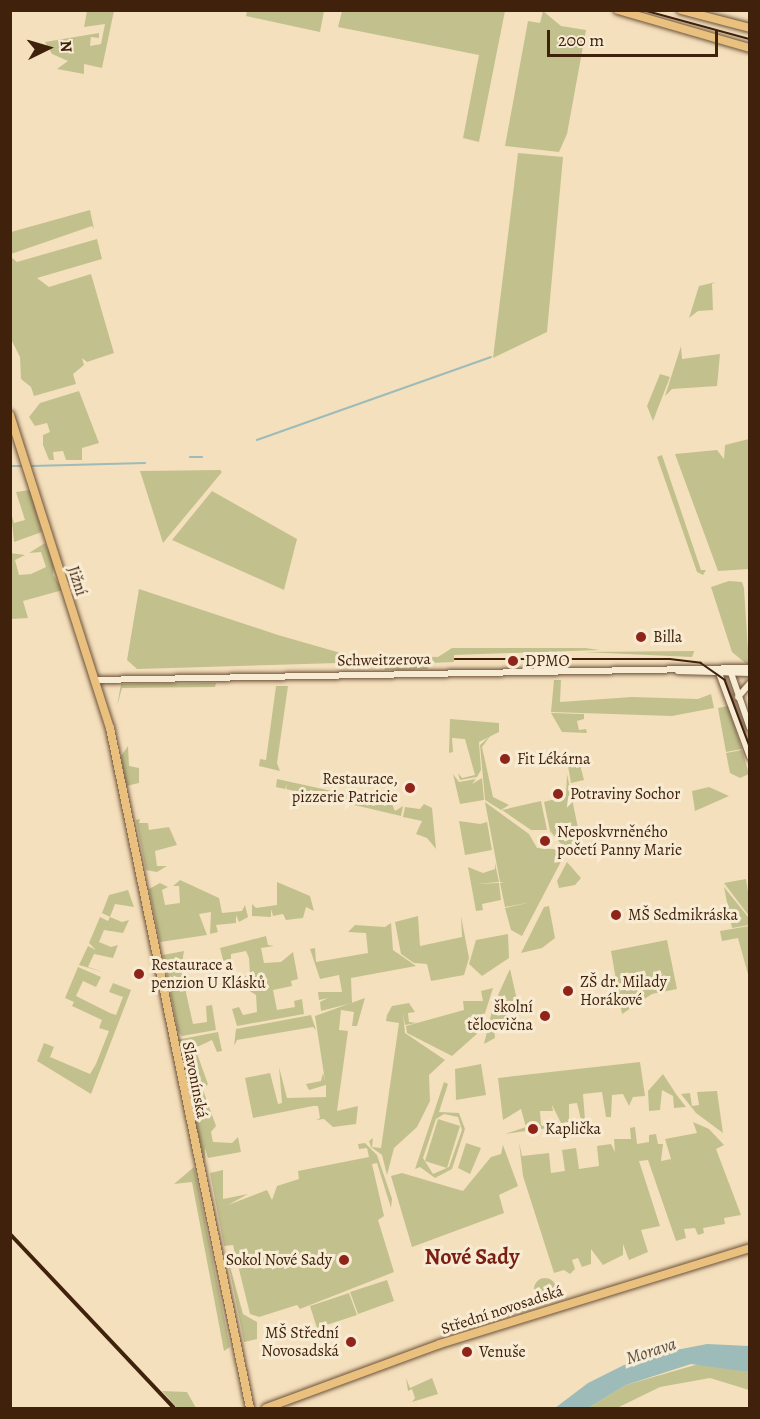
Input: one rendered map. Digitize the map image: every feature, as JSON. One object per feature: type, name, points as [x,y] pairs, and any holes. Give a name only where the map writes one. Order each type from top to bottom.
[{"type":"main road","points":[[618,10],[750,48]]},
{"type":"main road","points":[[681,10],[750,28]]},
{"type":"main road","name":"Jižní","points":[[10,416],[116,756]]},
{"type":"main road","name":"Slavonínská","points":[[116,756],[250,1408]]},
{"type":"main road","name":"Střední novosadská","points":[[266,1408],[440,1344],[750,1248]]},
{"type":"street","name":"Schweitzerova","points":[[94,680],[750,668]]},
{"type":"street","name":"Schweitzerova","points":[[675,670],[719,673],[729,669],[750,673]]},
{"type":"street","points":[[729,669],[750,728]]},
{"type":"street","points":[[719,673],[750,757]]},
{"type":"street","points":[[738,696],[750,683]]},
{"type":"shaded area","points":[[247,10],[324,11],[320,32],[246,16]]},
{"type":"shaded area","points":[[87,11],[114,11],[102,68],[84,64],[84,74],[57,69],[68,61],[52,54],[45,42],[99,33],[99,38],[91,37],[90,46],[101,44],[105,24],[84,27]]},
{"type":"shaded area","points":[[342,11],[505,11],[479,142],[463,138],[479,55],[338,27]]},
{"type":"shaded area","points":[[543,11],[561,26],[586,30],[567,134],[559,152],[505,146],[528,21],[540,23]]},
{"type":"shaded area","points":[[518,153],[563,157],[547,332],[493,358]]},
{"type":"shaded area","points":[[90,210],[94,229],[92,226],[11,254],[11,232]]},
{"type":"shaded area","points":[[97,239],[102,259],[37,278],[49,287],[91,274],[114,353],[87,362],[82,358],[84,365],[73,374],[76,384],[34,396],[31,387],[21,379],[20,357],[11,339],[11,257],[17,262]]},
{"type":"shaded area","points":[[716,282],[712,284],[713,310],[698,311],[689,318],[699,286]]},
{"type":"shaded area","points":[[681,346],[682,359],[720,354],[717,386],[672,389],[665,396]]},
{"type":"shaded area","points":[[660,374],[670,377],[653,421],[647,406]]},
{"type":"shaded area","points":[[79,391],[99,443],[82,448],[82,460],[66,460],[63,451],[53,452],[54,460],[49,460],[43,445],[43,435],[50,432],[47,423],[35,426],[29,417],[40,403]]},
{"type":"shaded area","points":[[749,439],[749,569],[718,571],[675,454],[717,450],[724,459],[725,445]]},
{"type":"shaded area","points":[[662,455],[701,570],[706,570],[703,575],[697,572],[657,457]]},
{"type":"shaded area","points":[[220,470],[222,472],[163,543],[140,471]]},
{"type":"shaded area","points":[[30,490],[42,532],[14,542],[11,513],[14,523],[25,520],[16,492]]},
{"type":"shaded area","points":[[212,491],[297,539],[284,590],[172,540]]},
{"type":"shaded area","points":[[45,543],[54,564],[53,575],[63,590],[23,601],[28,618],[11,619],[10,553],[25,555],[15,560],[19,575],[31,574],[46,567],[41,552],[29,553]]},
{"type":"shaded area","points":[[729,581],[742,582],[744,588],[749,666],[732,652],[711,587]]},
{"type":"shaded area","points":[[139,589],[278,635],[372,662],[137,669],[127,660]]},
{"type":"shaded area","points":[[452,648],[600,650],[454,655],[454,662],[430,663],[427,669],[384,670],[391,656],[438,657]]},
{"type":"shaded area","points":[[694,651],[692,657],[583,652]]},
{"type":"shaded area","points":[[554,680],[561,680],[560,702],[632,697],[698,699],[711,694],[714,708],[672,716],[551,712]]},
{"type":"shaded area","points":[[216,683],[215,687],[122,688],[117,706],[121,684]]},
{"type":"shaded area","points":[[276,686],[288,686],[277,763],[280,771],[259,766],[260,759],[266,760]]},
{"type":"shaded area","points":[[728,706],[742,749],[726,752],[718,708]]},
{"type":"shaded area","points":[[551,713],[584,714],[584,719],[577,721],[579,730],[586,729],[587,733],[562,732]]},
{"type":"shaded area","points":[[450,719],[499,723],[499,732],[479,742],[481,770],[477,777],[460,780],[458,773],[462,778],[475,775],[465,739],[452,738],[453,752],[449,753]]},
{"type":"shaded area","points":[[491,735],[482,747],[493,797],[509,805],[501,810],[485,800],[480,745]]},
{"type":"shaded area","points":[[128,746],[129,766],[139,768],[139,783],[126,786],[121,756]]},
{"type":"shaded area","points":[[742,750],[749,774],[740,778],[730,773],[726,753]]},
{"type":"shaded area","points":[[577,753],[584,780],[571,783],[566,754]]},
{"type":"shaded area","points":[[453,774],[459,782],[476,779],[472,784],[482,778],[484,800],[460,804]]},
{"type":"shaded area","points":[[567,774],[581,843],[571,847],[561,844],[550,831],[544,802],[566,796]]},
{"type":"shaded area","points":[[277,779],[350,795],[351,799],[354,796],[392,804],[395,811],[403,806],[401,816],[286,789],[287,784],[285,789],[276,787]]},
{"type":"shaded area","points":[[709,787],[729,796],[695,811],[692,791]]},
{"type":"shaded area","points":[[541,801],[547,830],[531,830],[502,810]]},
{"type":"shaded area","points":[[485,802],[529,834],[537,848],[567,850],[522,936],[511,930],[505,908],[532,902],[505,907],[500,883],[504,882],[500,882]]},
{"type":"shaded area","points":[[424,804],[432,808],[436,849],[427,838],[416,834],[422,821],[403,817],[405,807],[420,809]]},
{"type":"shaded area","points":[[486,816],[492,850],[465,855],[459,821],[480,824],[487,822]]},
{"type":"shaded area","points":[[140,819],[139,823],[148,823],[149,830],[169,827],[177,845],[155,851],[157,866],[167,866],[157,872],[146,870],[136,820]]},
{"type":"shaded area","points":[[567,862],[581,878],[575,885],[559,888],[557,881]]},
{"type":"shaded area","points":[[495,863],[499,882],[476,884],[499,883],[501,900],[482,904],[483,910],[476,911],[468,867],[483,873],[495,869]]},
{"type":"shaded area","points":[[746,879],[749,898],[749,916],[724,883]]},
{"type":"shaded area","points":[[180,880],[219,898],[222,913],[242,911],[245,905],[248,917],[239,922],[236,915],[236,923],[216,925],[218,932],[210,934],[211,912],[199,914],[207,935],[160,942],[149,889],[160,883],[168,887],[162,890],[165,905],[180,903],[179,886],[173,886]]},
{"type":"shaded area","points":[[277,882],[310,896],[314,911],[306,907],[303,918],[286,920],[283,914],[273,916],[271,909],[271,917],[252,916],[252,904],[256,908],[277,905]]},
{"type":"shaded area","points":[[724,887],[749,918],[749,925],[732,928]]},
{"type":"shaded area","points":[[128,890],[134,907],[115,904],[110,917],[102,913],[109,895]]},
{"type":"shaded area","points":[[549,906],[555,938],[542,948],[521,953],[544,907]]},
{"type":"shaded area","points":[[418,916],[420,946],[462,937],[461,916],[469,958],[464,975],[431,981],[427,964],[414,963],[401,954],[395,922]]},
{"type":"shaded area","points":[[100,917],[108,921],[110,917],[122,922],[129,920],[123,933],[104,930],[99,942],[111,947],[118,945],[113,958],[94,954],[88,967],[106,973],[79,965],[88,946],[96,950],[89,943]]},
{"type":"shaded area","points":[[391,923],[393,950],[416,966],[351,978],[352,1003],[321,1011],[320,1002],[328,998],[319,1000],[318,992],[342,992],[339,975],[320,979],[310,949],[315,948],[316,962],[368,953],[366,933],[348,932],[355,925],[385,927]]},
{"type":"shaded area","points":[[750,926],[749,978],[738,938],[722,941],[720,931]]},
{"type":"shaded area","points":[[508,934],[509,958],[482,976],[469,964],[476,940]]},
{"type":"shaded area","points":[[266,936],[268,945],[274,946],[261,948],[264,963],[281,962],[293,952],[298,979],[291,981],[292,986],[273,990],[277,1010],[295,1007],[294,1001],[302,999],[304,1014],[237,1026],[232,1009],[239,1007],[243,1015],[257,1012],[256,995],[248,990],[245,976],[250,974],[249,958],[246,951],[231,954],[231,963],[224,964],[220,948]]},
{"type":"shaded area","points":[[667,940],[677,989],[652,994],[622,1014],[611,951]]},
{"type":"shaded area","points":[[184,951],[181,970],[193,1024],[207,1022],[206,1006],[212,1005],[216,1030],[182,1036],[178,1031],[163,955]]},
{"type":"shaded area","points":[[78,967],[101,977],[96,987],[83,981],[76,996],[110,1013],[116,1015],[123,997],[109,992],[113,983],[131,990],[91,1094],[37,1061],[44,1043],[54,1047],[50,1057],[90,1074],[96,1064],[109,1031],[99,1028],[102,1020],[72,1006],[74,1002],[65,998]]},
{"type":"shaded area","points":[[510,969],[519,1009],[520,1016],[498,995]]},
{"type":"shaded area","points":[[493,988],[479,1032],[452,1056],[407,1033],[406,1026],[464,1010],[463,1001],[483,1001],[481,991]]},
{"type":"shaded area","points":[[365,998],[357,1026],[352,1026],[354,1012],[341,1010],[339,1030],[348,1031],[337,1111],[358,1106],[356,1124],[333,1127],[324,1119],[316,1120],[320,1118],[318,1106],[253,1118],[245,1078],[270,1073],[269,1069],[278,1104],[282,1103],[279,1067],[287,1098],[326,1097],[326,1085],[309,1090],[306,1084],[321,1081],[323,1073],[325,1081],[315,1016]]},
{"type":"shaded area","points":[[409,1003],[415,1012],[408,1013],[409,1022],[417,1023],[405,1025],[403,1013],[405,1033],[445,1060],[429,1075],[430,1101],[417,1127],[394,1148],[387,1175],[382,1155],[371,1147],[369,1141],[373,1138],[372,1147],[381,1148],[399,1023],[386,1021],[387,1015],[392,1006]]},
{"type":"shaded area","points":[[492,1011],[520,1017],[523,1033],[518,1022],[494,1027],[495,1038],[484,1044]]},
{"type":"shaded area","points":[[311,1015],[316,1030],[313,1027],[237,1040],[234,1046],[236,1029]]},
{"type":"shaded area","points":[[218,1032],[222,1051],[217,1052],[212,1040],[195,1048],[208,1084],[203,1090],[216,1126],[211,1132],[213,1142],[232,1143],[238,1137],[241,1152],[208,1158],[205,1148],[205,1163],[188,1094],[197,1085],[193,1075],[191,1081],[185,1082],[176,1040]]},
{"type":"shaded area","points":[[640,1062],[645,1096],[633,1097],[629,1106],[623,1094],[612,1095],[611,1117],[606,1117],[602,1092],[583,1094],[585,1120],[581,1120],[577,1103],[569,1104],[569,1122],[561,1123],[552,1105],[553,1111],[540,1111],[541,1125],[548,1128],[505,1134],[526,1127],[521,1109],[503,1120],[498,1078]]},
{"type":"shaded area","points":[[481,1064],[486,1095],[456,1100],[455,1069]]},
{"type":"shaded area","points":[[663,1074],[686,1107],[674,1108],[673,1096],[662,1090],[660,1110],[649,1111],[648,1091]]},
{"type":"shaded area","points":[[444,1082],[448,1084],[439,1112],[459,1113],[465,1129],[452,1169],[435,1178],[420,1167],[415,1169]],"holes":[[[444,1114],[458,1117],[462,1130],[449,1167],[433,1174],[423,1158],[436,1119]]]},
{"type":"shaded area","points":[[717,1091],[723,1133],[696,1113],[681,1094],[690,1093],[692,1106],[699,1105],[697,1092]]},
{"type":"shaded area","points":[[438,1119],[460,1126],[447,1168],[425,1161]]},
{"type":"shaded area","points":[[693,1122],[709,1129],[724,1145],[716,1149],[741,1215],[724,1218],[725,1224],[703,1228],[704,1233],[698,1235],[695,1228],[684,1229],[686,1238],[676,1241],[648,1160],[639,1161],[660,1226],[641,1230],[648,1252],[629,1260],[623,1244],[623,1255],[603,1265],[591,1249],[591,1264],[582,1267],[578,1258],[572,1260],[575,1269],[570,1274],[564,1270],[554,1273],[523,1176],[519,1142],[522,1156],[549,1153],[551,1173],[565,1171],[562,1150],[576,1148],[579,1169],[599,1166],[597,1146],[611,1144],[615,1152],[614,1139],[631,1139],[630,1128],[635,1127],[637,1144],[649,1142],[649,1135],[656,1134],[658,1144],[663,1144],[661,1161],[671,1159],[665,1139],[697,1133]]},
{"type":"shaded area","points":[[365,1143],[377,1155],[392,1199],[391,1208],[377,1163],[372,1164],[384,1216],[378,1220],[394,1272],[300,1309],[297,1305],[259,1317],[250,1314],[233,1245],[224,1246],[210,1173],[223,1170],[223,1199],[248,1194],[228,1205],[267,1190],[272,1200],[277,1186],[299,1179],[298,1171],[369,1157],[367,1148],[359,1149],[358,1144]]},
{"type":"shaded area","points":[[466,1143],[481,1148],[470,1174],[458,1168]]},
{"type":"shaded area","points":[[503,1145],[518,1186],[499,1195],[504,1213],[412,1247],[391,1176],[402,1173],[463,1191],[491,1157],[501,1154]]},
{"type":"shaded area","points":[[194,1167],[230,1347],[224,1351],[192,1182],[174,1184]]},
{"type":"shaded area","points":[[226,1252],[243,1314],[257,1322],[257,1339],[244,1342]]},
{"type":"shaded area","points":[[545,1278],[553,1281],[556,1289],[553,1297],[545,1300],[537,1297],[534,1289],[537,1281]]},
{"type":"shaded area","points":[[387,1280],[394,1301],[358,1314],[350,1292]]},
{"type":"shaded area","points":[[349,1293],[357,1315],[317,1328],[310,1306]]},
{"type":"shaded area","points":[[702,1363],[749,1372],[749,1390],[710,1378],[660,1387],[617,1408],[588,1408],[626,1385]]},
{"type":"shaded area","points":[[406,1378],[410,1388],[432,1378],[438,1394],[412,1402],[415,1398],[412,1389],[408,1391]]},
{"type":"shaded area","points":[[162,1391],[187,1392],[196,1408],[177,1408]]},
{"type":"water","points":[[707,1344],[749,1346],[749,1372],[691,1364],[626,1385],[588,1408],[555,1408],[588,1383],[640,1357]]},
{"type":"waterway","points":[[257,440],[491,357]]},
{"type":"waterway","points":[[190,457],[202,457]]},
{"type":"waterway","points":[[32,466],[145,463]]},
{"type":"waterway","points":[[10,466],[21,466]]},
{"type":"tram line","points":[[643,10],[750,39]]},
{"type":"tram line","points":[[455,659],[670,659],[701,663],[725,680],[750,747]]},
{"type":"railway","points":[[10,1234],[174,1408]]},
{"type":"place","name":"Billa","points":[[641,637]]},
{"type":"place","name":"DPMO","points":[[513,661]]},
{"type":"place","name":"Fit Lékárna","points":[[505,759]]},
{"type":"place","name":"Restaurace, pizzerie Patricie","points":[[410,788]]},
{"type":"place","name":"Potraviny Sochor","points":[[558,794]]},
{"type":"place","name":"Neposkvrněného početí Panny Marie","points":[[545,841]]},
{"type":"place","name":"MŠ Sedmikráska","points":[[616,915]]},
{"type":"place","name":"Restaurace a penzion U Klásků","points":[[139,974]]},
{"type":"place","name":"ZŠ dr. Milady Horákové","points":[[568,991]]},
{"type":"place","name":"školní tělocvična","points":[[545,1016]]},
{"type":"place","name":"Kaplička","points":[[533,1129]]},
{"type":"place","name":"Sokol Nové Sady","points":[[344,1260]]},
{"type":"place","name":"MŠ Střední Novosadská","points":[[351,1342]]},
{"type":"place","name":"Venuše","points":[[467,1352]]},
{"type":"district","name":"Nové Sady","points":[[472,1258]]},
{"type":"water label","name":"Morava","points":[[651,1351]]}]
